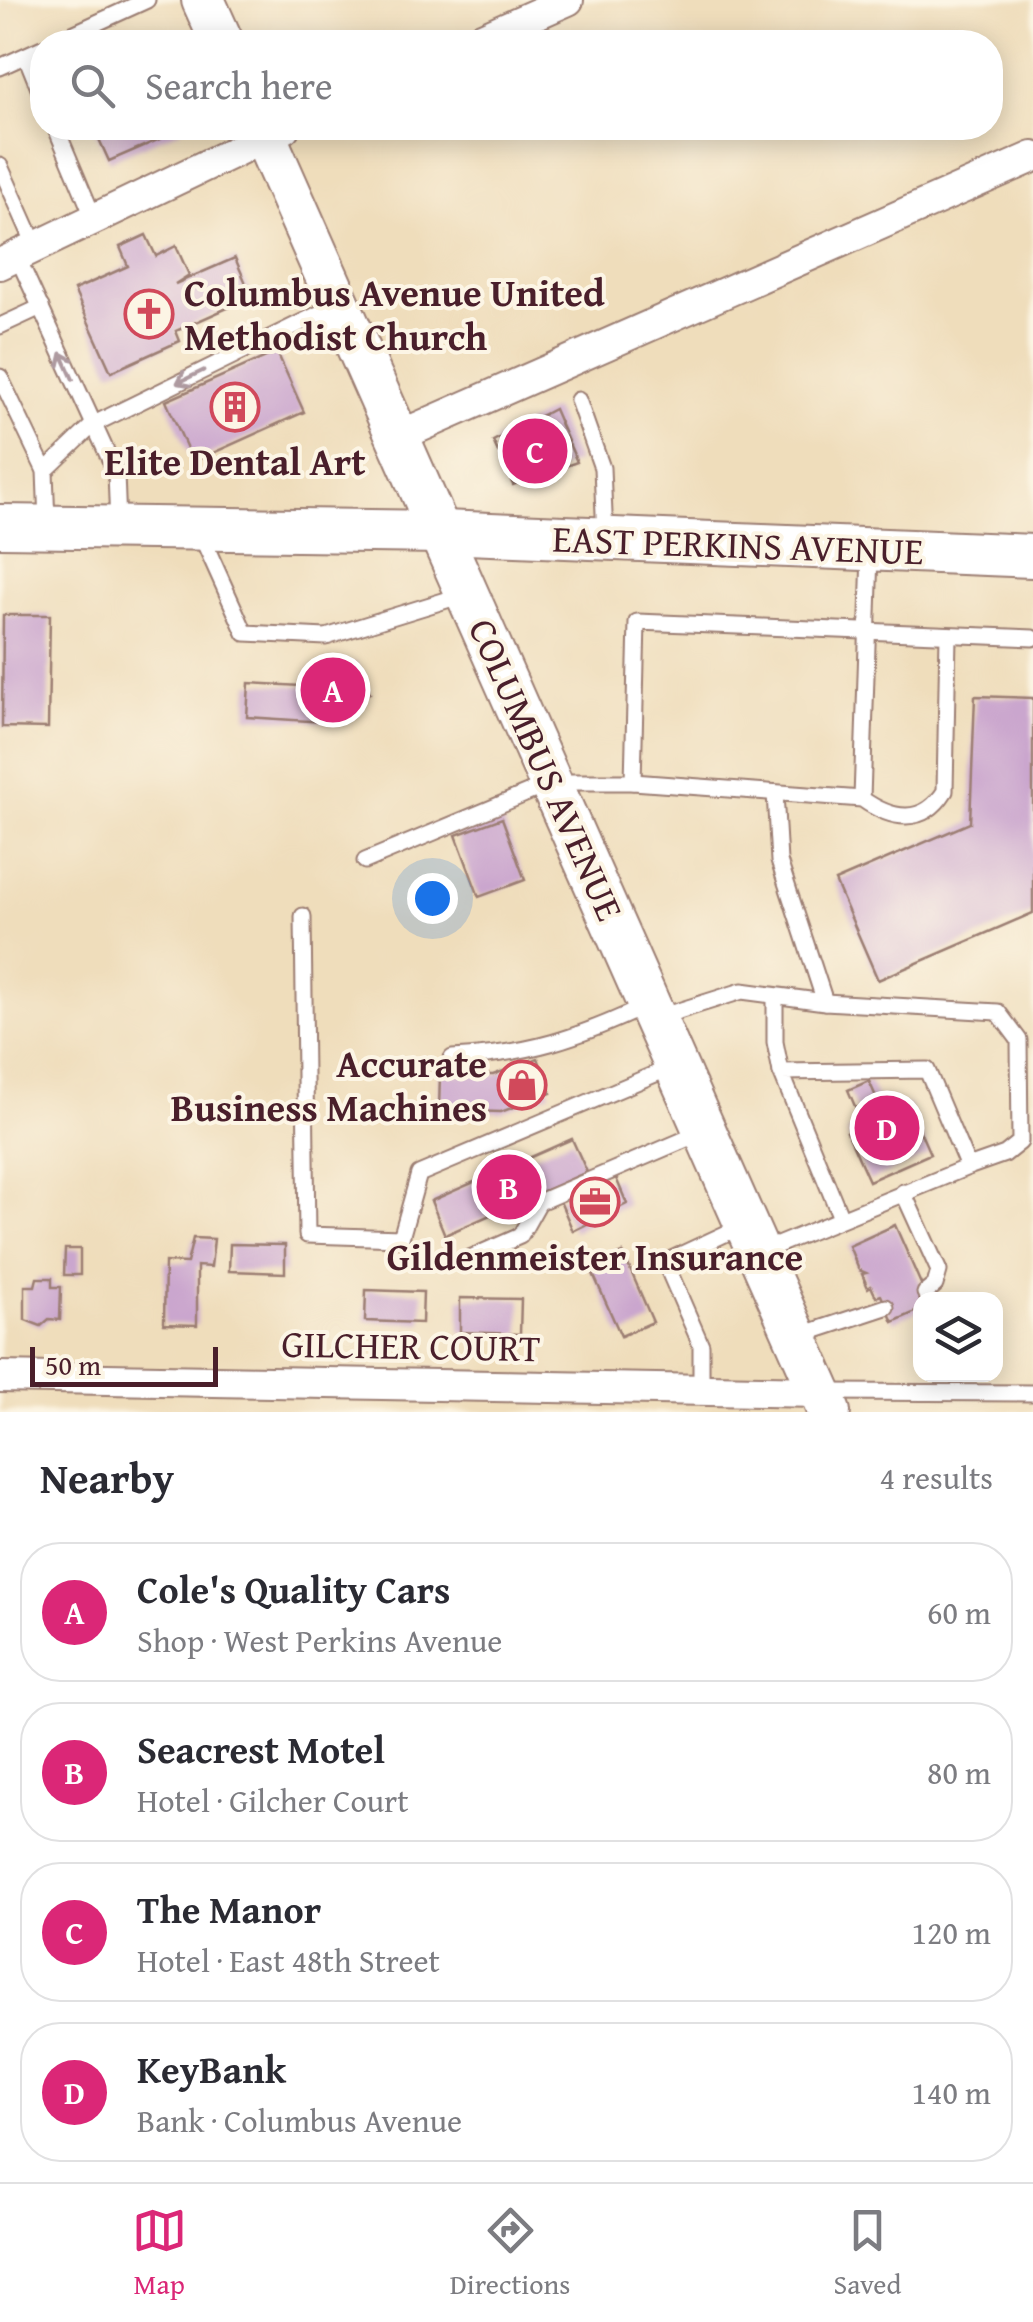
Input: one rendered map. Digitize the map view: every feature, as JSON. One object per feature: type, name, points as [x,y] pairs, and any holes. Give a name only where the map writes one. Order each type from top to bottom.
[{"type":"main road","points":[[203,0],[217,30]]},
{"type":"main road","name":"COLUMBUS AVENUE","points":[[274,140],[340,304],[554,782],[824,1402]]},
{"type":"main road","name":"EAST PERKINS AVENUE","points":[[0,526],[442,532],[1033,556]]},
{"type":"street","points":[[500,30],[568,0]]},
{"type":"street","points":[[18,255],[95,222],[251,140]]},
{"type":"street","points":[[399,436],[1033,157]]},
{"type":"street","name":"GILCHER COURT","points":[[0,1377],[701,1391],[824,1402]]},
{"type":"lane","points":[[81,30],[147,0]]},
{"type":"lane","points":[[0,67],[30,54]]},
{"type":"lane","points":[[26,56],[30,66]]},
{"type":"lane","points":[[61,140],[95,222]]},
{"type":"lane","points":[[0,166],[18,255],[116,473],[118,528]]},
{"type":"lane","points":[[45,471],[94,424],[340,304]]},
{"type":"lane","points":[[0,326],[40,307]]},
{"type":"lane","points":[[0,377],[45,471],[47,527]]},
{"type":"lane","points":[[578,400],[602,468],[605,540]]},
{"type":"lane","points":[[199,530],[244,633],[326,638],[470,593]]},
{"type":"lane","points":[[862,798],[870,550]]},
{"type":"lane","points":[[633,782],[637,622],[1033,638]]},
{"type":"lane","points":[[366,861],[554,782],[633,782],[862,798],[886,816],[912,817],[934,807],[945,791],[948,635]]},
{"type":"lane","points":[[775,793],[779,861],[825,1002]]},
{"type":"lane","points":[[303,916],[307,1234],[401,1238],[419,1174],[676,1066]]},
{"type":"lane","points":[[452,1058],[488,1056],[576,1038],[653,1011],[742,991],[775,998],[998,1012],[1019,1040],[1020,1142],[1005,1154],[841,1218],[665,1262],[701,1345],[701,1391]]},
{"type":"lane","points":[[775,998],[775,1042],[781,1072],[841,1218]]},
{"type":"lane","points":[[781,1072],[927,1070],[968,1168]]},
{"type":"lane","points":[[463,1261],[520,1236],[539,1202],[706,1131]]},
{"type":"lane","points":[[903,1192],[939,1272],[935,1285],[926,1292]]},
{"type":"lane","points":[[794,1337],[886,1307]]},
{"type":"lane","points":[[824,1402],[1033,1393]]},
{"type":"building","points":[[99,140],[158,140],[109,161]]},
{"type":"building","name":"Columbus Avenue United Methodist Church","points":[[146,235],[156,256],[176,246],[189,275],[175,284],[235,258],[252,297],[176,331],[180,341],[111,372],[74,290],[128,266],[120,247]]},
{"type":"building","name":"Elite Dental Art","points":[[277,352],[304,412],[193,462],[166,401]]},
{"type":"building","points":[[554,409],[577,462],[513,485],[493,441]]},
{"type":"building","points":[[3,615],[50,615],[48,728],[2,727]]},
{"type":"building","points":[[356,662],[370,693],[325,714],[324,722],[247,717],[249,683],[301,686]]},
{"type":"building","points":[[975,696],[1033,698],[1033,913],[878,980],[835,881],[970,823]]},
{"type":"building","points":[[502,818],[525,880],[479,897],[456,835]]},
{"type":"building","points":[[538,1058],[551,1093],[501,1112],[439,1110],[440,1074],[493,1075]]},
{"type":"building","points":[[869,1081],[884,1115],[908,1104],[930,1154],[869,1181],[847,1132],[863,1125],[848,1090]]},
{"type":"building","points":[[572,1139],[587,1172],[445,1235],[431,1201]]},
{"type":"building","points":[[616,1178],[627,1204],[573,1231],[559,1199]]},
{"type":"building","points":[[895,1225],[924,1292],[913,1292],[913,1313],[893,1322],[881,1295],[876,1297],[871,1286],[868,1288],[862,1274],[866,1273],[859,1270],[849,1246]]},
{"type":"building","points":[[193,1238],[214,1239],[211,1267],[197,1266],[197,1325],[164,1324],[165,1262],[187,1263]]},
{"type":"building","points":[[230,1244],[285,1245],[285,1273],[229,1271]]},
{"type":"building","points":[[65,1249],[80,1249],[80,1275],[64,1275]]},
{"type":"building","points":[[623,1253],[653,1322],[621,1336],[590,1267]]},
{"type":"building","points":[[37,1278],[52,1278],[52,1287],[61,1287],[60,1320],[49,1319],[41,1326],[25,1320],[25,1286],[35,1286]]},
{"type":"building","points":[[366,1290],[423,1292],[422,1323],[365,1321]]},
{"type":"building","points":[[460,1298],[521,1299],[520,1334],[460,1332]]},
{"type":"place","name":"Columbus Avenue United Methodist Church","points":[[149,314]]},
{"type":"place","name":"Elite Dental Art","points":[[235,407]]},
{"type":"place","name":"The Manor","points":[[535,451]]},
{"type":"place","name":"Cole's Quality Cars","points":[[333,690]]},
{"type":"place","name":"Accurate Business Machines","points":[[522,1085]]},
{"type":"place","name":"KeyBank","points":[[887,1128]]},
{"type":"place","name":"Seacrest Motel","points":[[509,1187]]},
{"type":"place","name":"Gildenmeister Insurance","points":[[595,1202]]}]
